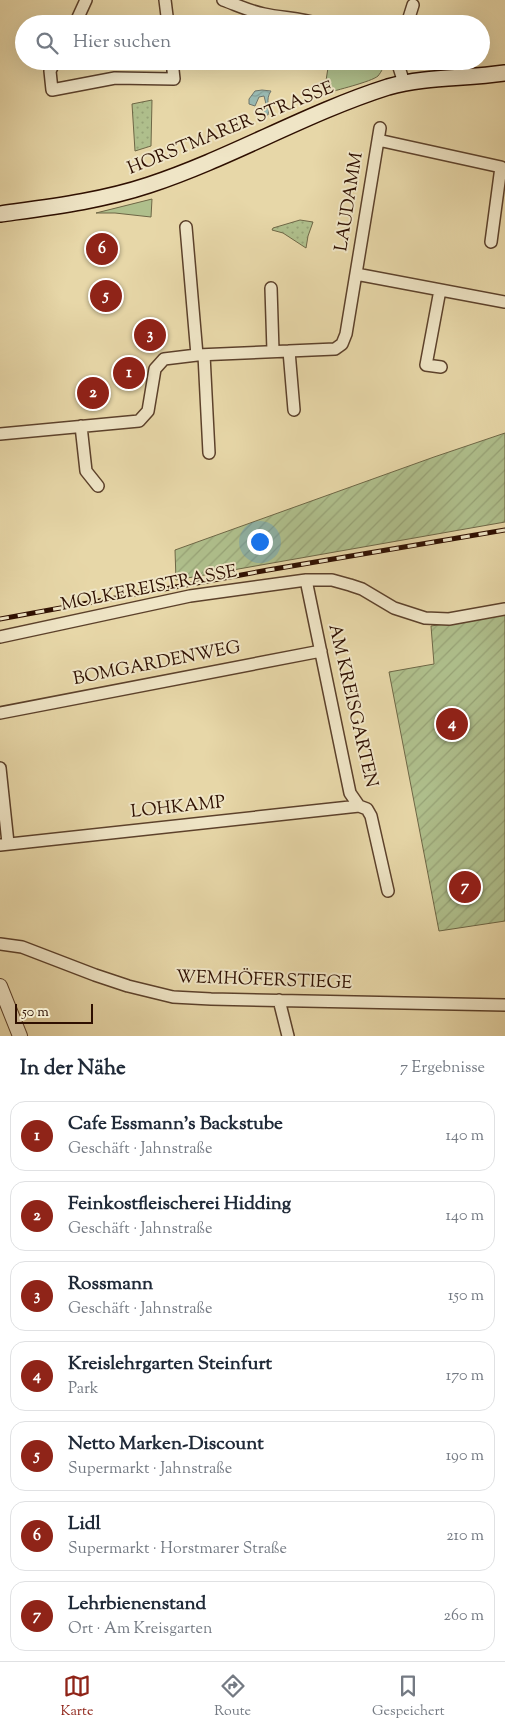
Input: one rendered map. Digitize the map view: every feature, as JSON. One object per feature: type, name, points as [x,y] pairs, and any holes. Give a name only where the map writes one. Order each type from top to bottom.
[{"type":"main road","name":"HORSTMARER STRASSE","points":[[0,214],[70,205],[148,185],[251,144],[317,113],[404,83],[505,72]]},
{"type":"street","points":[[79,15],[86,0]]},
{"type":"street","points":[[165,0],[167,15]]},
{"type":"street","points":[[223,0],[246,10],[272,15]]},
{"type":"street","points":[[410,15],[413,5]]},
{"type":"street","points":[[50,70],[52,90],[115,78],[174,79],[173,70]]},
{"type":"street","points":[[400,70],[404,83]]},
{"type":"street","name":"LAUDAMM","points":[[380,128],[356,274],[505,302]]},
{"type":"street","name":"LAUDAMM","points":[[378,140],[501,167],[491,242]]},
{"type":"street","points":[[186,228],[209,453]]},
{"type":"street","points":[[0,434],[139,421],[148,410],[155,369],[164,359],[200,355],[335,349],[342,344],[346,334],[356,274]]},
{"type":"street","points":[[271,288],[274,351]]},
{"type":"street","points":[[440,290],[426,364],[441,367]]},
{"type":"street","points":[[289,351],[294,410]]},
{"type":"street","points":[[81,426],[86,471],[98,486]]},
{"type":"street","name":"MOLKEREISTRASSE","points":[[0,637],[190,596],[306,580],[332,580],[350,584],[394,608],[425,618],[449,619],[505,609]]},
{"type":"street","name":"AM KREISGARTEN","points":[[306,580],[350,793],[359,806],[366,809],[371,816],[388,891]]},
{"type":"street","name":"BOMGARDENWEG","points":[[0,713],[321,650]]},
{"type":"street","points":[[0,768],[4,844]]},
{"type":"street","name":"LOHKAMP","points":[[4,844],[359,806]]},
{"type":"street","name":"WEMHÖFERSTIEGE","points":[[0,944],[22,947],[128,986],[173,997],[505,1005]]},
{"type":"street","points":[[0,986],[20,1036]]},
{"type":"street","points":[[279,1000],[288,1036]]},
{"type":"green space","points":[[328,70],[381,70],[378,76],[374,78],[324,94]]},
{"type":"green space","points":[[152,100],[151,146],[135,151],[132,104]]},
{"type":"green space","points":[[152,199],[151,217],[96,213]]},
{"type":"green space","points":[[300,220],[313,222],[306,248],[283,233],[272,230],[273,228]]},
{"type":"green space","points":[[505,433],[505,522],[176,580],[175,550]]},
{"type":"green space","points":[[505,615],[505,921],[439,931],[389,672],[434,664],[431,626]]},
{"type":"water","points":[[255,91],[271,91],[268,97],[268,115],[261,111],[261,106],[267,108],[264,96],[259,97],[255,106],[249,104],[249,99]]},
{"type":"railway","points":[[0,619],[268,570],[505,530]]},
{"type":"place","name":"Lidl","points":[[102,249]]},
{"type":"place","name":"Netto Marken-Discount","points":[[106,296]]},
{"type":"place","name":"Rossmann","points":[[150,335]]},
{"type":"place","name":"Cafe Essmann's Backstube","points":[[129,373]]},
{"type":"place","name":"Feinkostfleischerei Hidding","points":[[93,393]]},
{"type":"place","name":"Kreislehrgarten Steinfurt","points":[[452,724]]},
{"type":"place","name":"Lehrbienenstand","points":[[465,887]]}]
